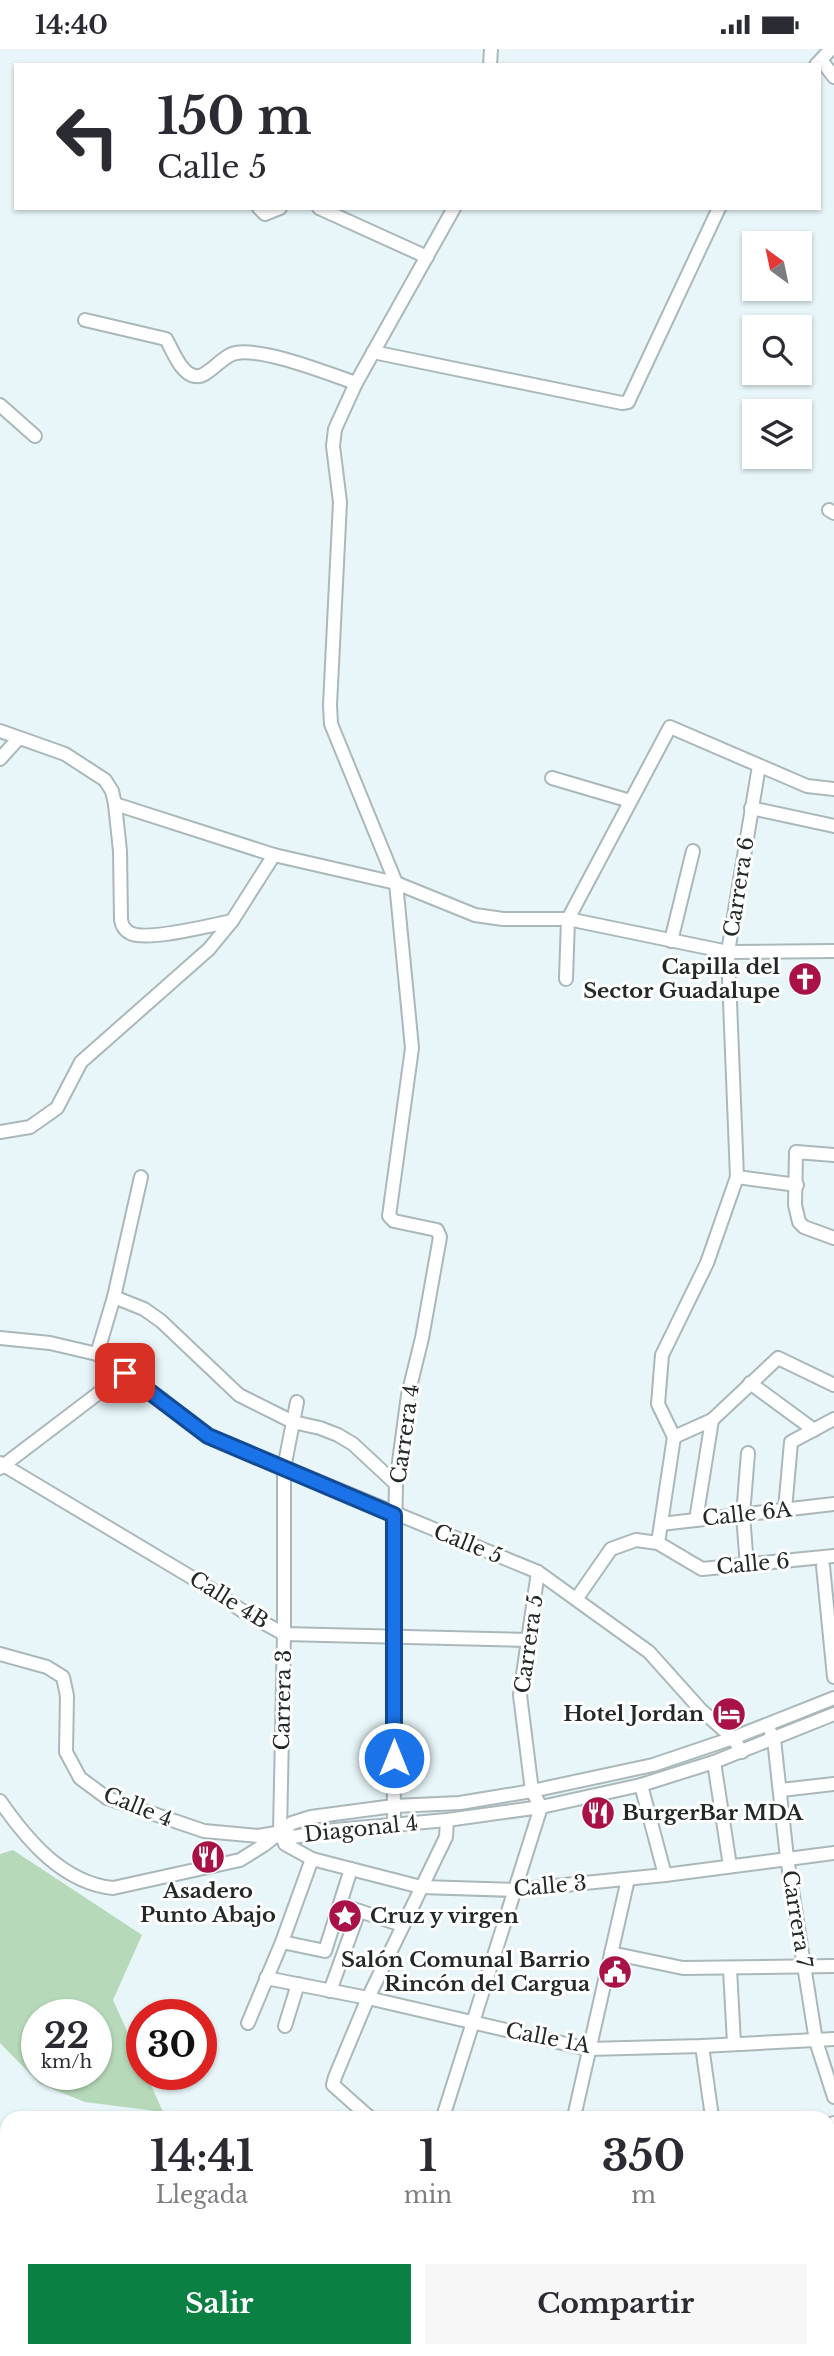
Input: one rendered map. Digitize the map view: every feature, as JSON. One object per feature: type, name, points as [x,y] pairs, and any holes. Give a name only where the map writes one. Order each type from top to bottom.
[{"type":"street","points":[[818,62],[831,49]]},
{"type":"street","points":[[821,65],[834,77]]},
{"type":"street","points":[[323,210],[427,257]]},
{"type":"street","points":[[396,883],[331,724],[340,502],[333,446],[335,429],[356,383],[453,210]]},
{"type":"street","points":[[373,352],[622,403],[628,402],[718,210]]},
{"type":"street","points":[[85,320],[166,339],[184,370],[194,377],[201,376],[227,356],[237,352],[276,357],[356,383]]},
{"type":"street","points":[[0,405],[35,436]]},
{"type":"street","points":[[566,979],[568,919],[670,727],[807,786],[834,789]]},
{"type":"street","points":[[0,731],[65,754],[105,780],[112,791],[115,804],[120,851],[122,926],[131,934],[148,936],[232,921]]},
{"type":"street","points":[[0,759],[19,738]]},
{"type":"street","name":"Carrera 6","points":[[737,1177],[728,952],[759,766]]},
{"type":"street","points":[[552,778],[630,801]]},
{"type":"street","points":[[115,804],[274,855],[396,883],[475,915],[503,919],[568,919],[728,952],[834,951]]},
{"type":"street","points":[[751,808],[834,826]]},
{"type":"street","points":[[671,941],[693,851]]},
{"type":"street","points":[[0,1132],[30,1127],[57,1108],[81,1062],[209,949],[232,921],[274,855]]},
{"type":"street","name":"Carrera 4","points":[[394,1824],[393,1636],[396,1484],[408,1395],[422,1338],[439,1233],[437,1230],[394,1221],[388,1216],[412,1048],[396,883]]},
{"type":"street","points":[[834,1155],[796,1152],[796,1216],[799,1222],[834,1238]]},
{"type":"street","points":[[97,1354],[114,1297],[141,1177]]},
{"type":"street","points":[[658,1543],[674,1437],[658,1404],[662,1355],[707,1263],[737,1177],[797,1185]]},
{"type":"street","points":[[114,1297],[144,1309],[161,1321],[239,1395],[293,1422],[338,1435],[353,1444],[396,1484]]},
{"type":"street","name":"Calle 5","points":[[0,1338],[50,1343],[97,1354],[208,1436],[394,1515],[538,1572],[649,1651],[701,1710],[733,1738],[743,1752]]},
{"type":"street","points":[[674,1437],[712,1420],[775,1360],[834,1385]]},
{"type":"street","points":[[1,1465],[125,1373]]},
{"type":"street","points":[[750,1383],[814,1430]]},
{"type":"street","name":"Carrera 3","points":[[280,1832],[284,1468],[297,1402]]},
{"type":"street","points":[[785,1510],[791,1442],[834,1419]]},
{"type":"street","points":[[696,1520],[712,1420]]},
{"type":"street","points":[[747,1566],[743,1515],[748,1453]]},
{"type":"street","name":"Calle 4B","points":[[1,1465],[284,1634],[528,1640]]},
{"type":"street","name":"Calle 6A","points":[[661,1524],[834,1504]]},
{"type":"street","name":"Calle 6","points":[[577,1598],[611,1549],[636,1540],[658,1543],[702,1569],[834,1556]]},
{"type":"street","points":[[823,1566],[834,1677]]},
{"type":"street","name":"Carrera 5","points":[[538,1572],[520,1695],[531,1791],[541,1807]]},
{"type":"street","name":"Calle 4","points":[[0,1654],[47,1667],[63,1677],[67,1696],[66,1752],[80,1778],[107,1798],[204,1831],[258,1836],[280,1832]]},
{"type":"street","name":"Diagonal 4","points":[[280,1832],[292,1823],[311,1817],[394,1806],[460,1803],[653,1765],[733,1738],[834,1698]]},
{"type":"street","name":"Diagonal 4","points":[[280,1832],[293,1837],[394,1824],[447,1821],[541,1807],[641,1785],[714,1762],[834,1714]]},
{"type":"street","name":"Carrera 7","points":[[767,1725],[774,1739],[787,1858],[816,2041],[834,2097]]},
{"type":"street","points":[[714,1762],[730,1866]]},
{"type":"street","points":[[781,1790],[834,1784]]},
{"type":"street","points":[[641,1785],[665,1875]]},
{"type":"street","points":[[0,1801],[30,1840],[65,1872],[103,1887],[114,1888],[227,1864],[249,1855],[280,1832]]},
{"type":"street","points":[[445,2111],[541,1807]]},
{"type":"street","points":[[362,2111],[333,2085],[368,1998],[446,1837],[447,1821]]},
{"type":"street","name":"Calle 3","points":[[280,1832],[285,1844],[312,1859],[421,1887],[514,1890],[665,1875],[834,1853]]},
{"type":"street","points":[[248,2023],[282,1942],[312,1859]]},
{"type":"street","points":[[282,1942],[325,1951],[351,1869]]},
{"type":"street","points":[[574,2111],[628,1879]]},
{"type":"street","points":[[341,1905],[402,1925]]},
{"type":"street","points":[[330,1991],[359,1911]]},
{"type":"street","points":[[611,1953],[683,1968],[834,1966]]},
{"type":"street","points":[[730,1969],[734,2043]]},
{"type":"street","name":"Calle 1A","points":[[266,1979],[368,1998],[588,2049],[834,2039]]},
{"type":"street","points":[[285,2026],[298,1984]]},
{"type":"street","points":[[702,2046],[711,2111]]},
{"type":"green space","points":[[13,1850],[142,1935],[113,2000],[126,2029],[126,2090],[153,2090],[163,2111],[85,2102],[55,2090],[112,2090],[112,1999],[21,1999],[21,2065],[0,2043],[0,1854]]},
{"type":"place","name":"Capilla del Sector Guadalupe","points":[[805,979]]},
{"type":"place","name":"Hotel Jordan","points":[[729,1714]]},
{"type":"place","name":"BurgerBar MDA","points":[[598,1813]]},
{"type":"place","name":"Asadero Punto Abajo","points":[[208,1857]]},
{"type":"place","name":"Cruz y virgen","points":[[345,1916]]},
{"type":"place","name":"Salón Comunal Barrio Rincón del Cargua","points":[[615,1972]]},
{"type":"route","points":[[125,1373],[195,1429],[208,1436],[394,1515],[394,1758]]}]
